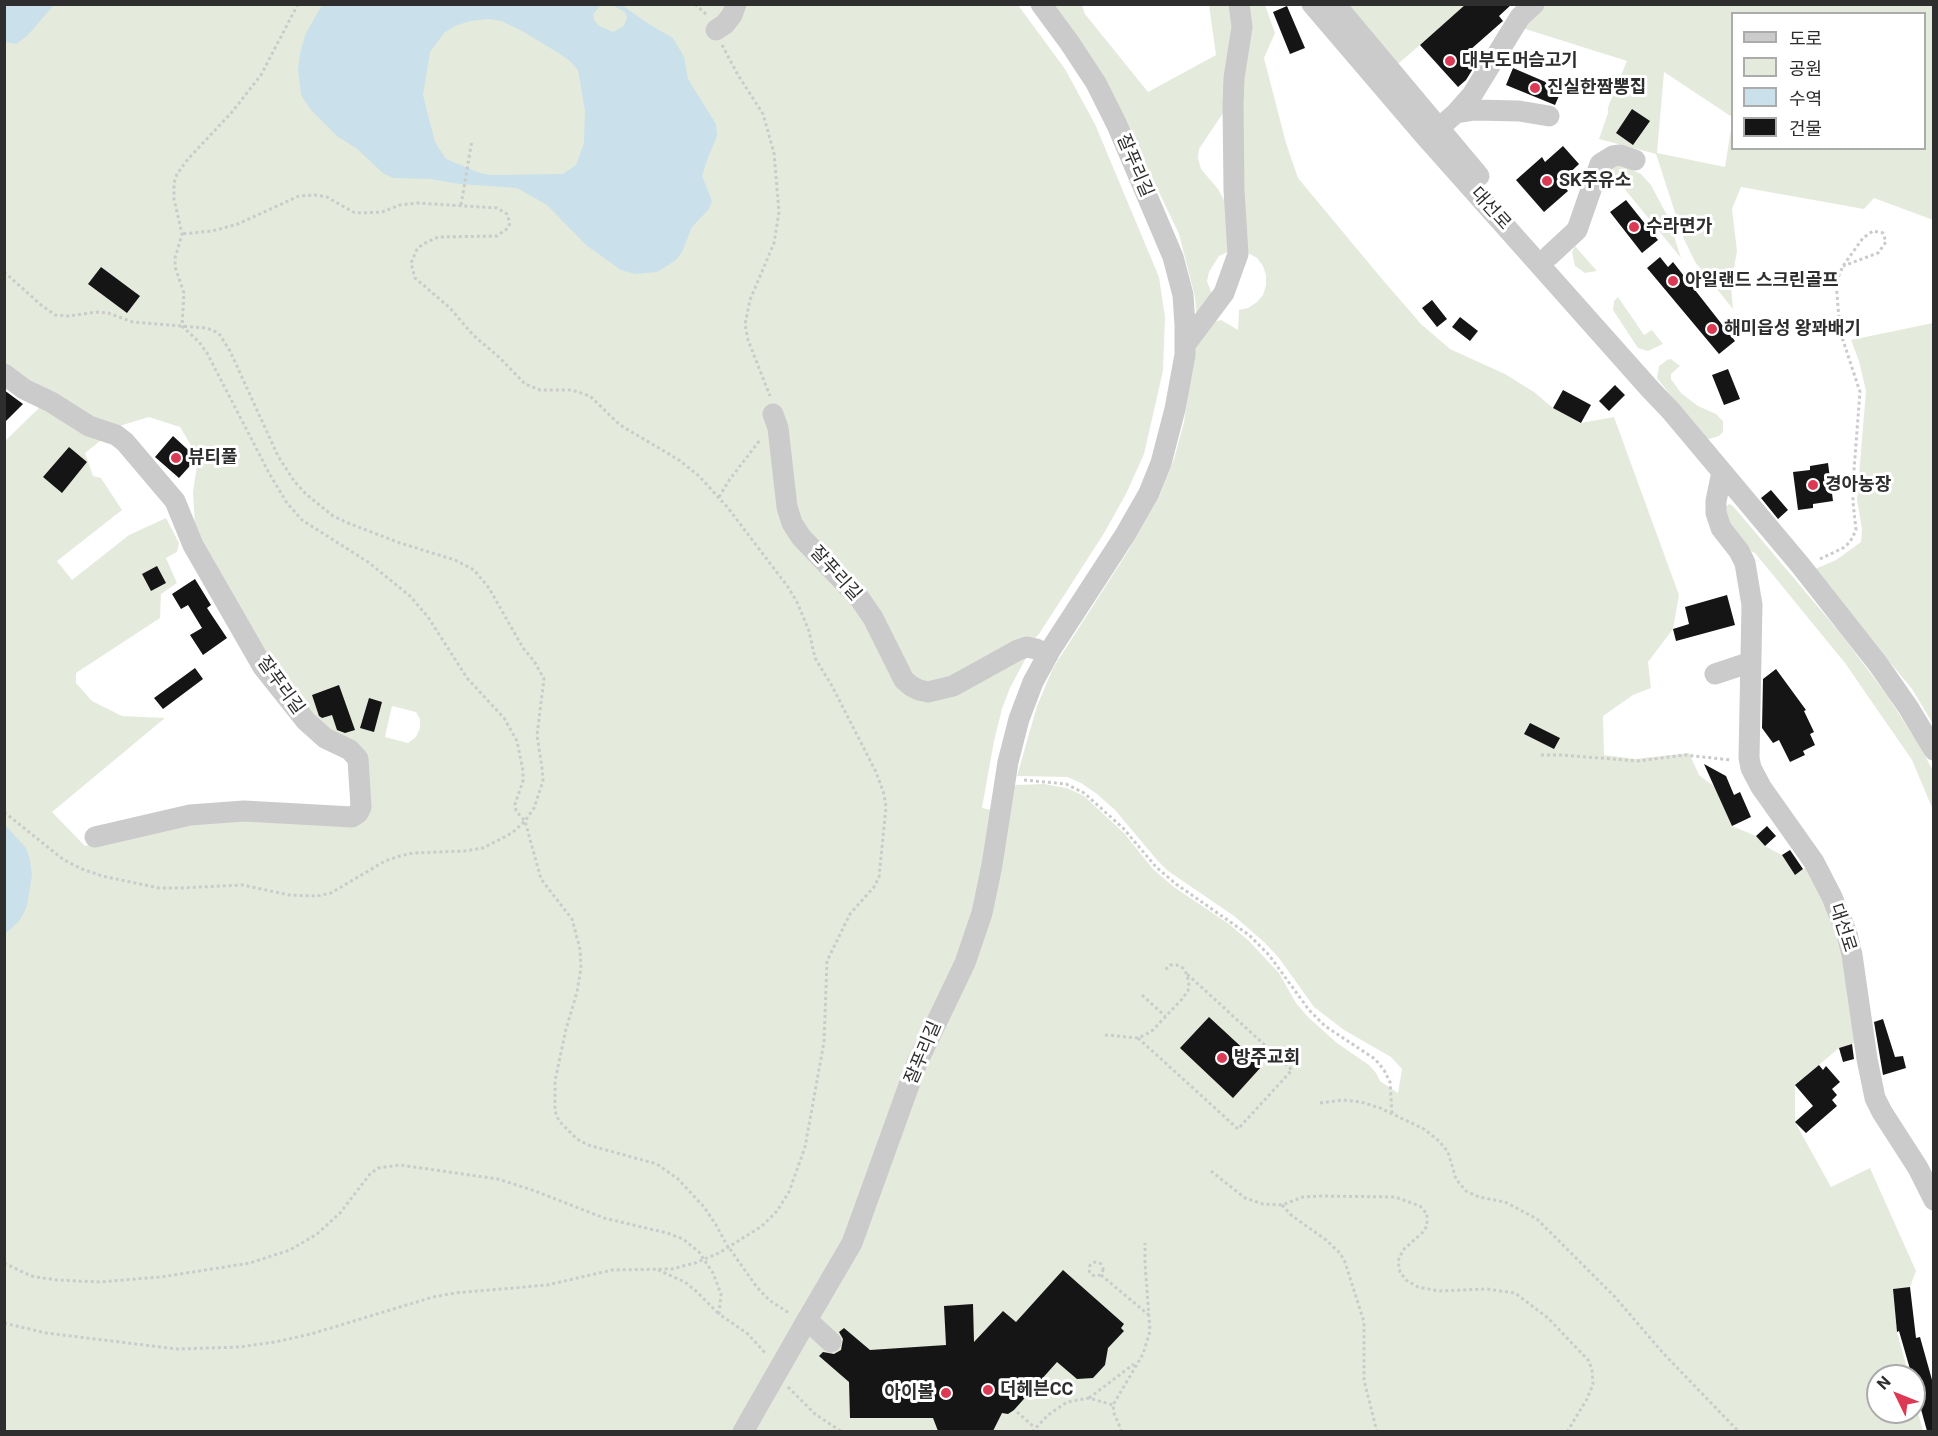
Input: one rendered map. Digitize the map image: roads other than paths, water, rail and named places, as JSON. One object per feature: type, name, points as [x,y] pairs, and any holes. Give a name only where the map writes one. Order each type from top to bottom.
[{"type":"street","points":[[716,30],[732,15],[736,4]]},
{"type":"street","name":"잘푸리길","points":[[748,1424],[801,1318],[852,1244],[917,1063],[965,963],[981,913],[992,866],[1005,781],[1019,719],[1048,655],[1125,535],[1149,493],[1161,463],[1176,409],[1185,345],[1183,295],[1173,257],[1117,125],[1096,83],[1041,4]]},
{"type":"street","name":"잘푸리길","points":[[1185,345],[1224,293],[1238,254],[1234,190],[1233,104],[1234,78],[1242,27],[1239,4]]},
{"type":"street","name":"대선로","points":[[1312,4],[1424,135],[1671,411],[1801,566],[1878,664],[1934,750]]},
{"type":"street","name":"대선로","points":[[1335,4],[1605,321],[1655,386],[1671,411]]},
{"type":"street","points":[[1439,128],[1472,96],[1520,17],[1534,4]]},
{"type":"street","points":[[1456,113],[1475,110],[1519,111],[1549,116]]},
{"type":"street","points":[[1549,256],[1577,230],[1600,164],[1613,156],[1620,155],[1635,160]]},
{"type":"street","name":"잘푸리길","points":[[4,374],[24,389],[51,402],[89,426],[116,435],[125,442],[175,501],[193,545],[270,676],[306,721],[325,738],[350,750],[358,759],[361,807],[358,813],[352,816],[244,812],[190,815],[95,837]]},
{"type":"street","name":"잘푸리길","points":[[774,414],[778,428],[787,507],[792,523],[801,537],[860,599],[873,618],[904,680],[919,690],[928,692],[953,686],[1027,647],[1048,655]]},
{"type":"street","name":"대선로","points":[[1722,472],[1716,513],[1721,528],[1739,551],[1745,563],[1752,605],[1750,763],[1761,788],[1814,862],[1833,897],[1852,955],[1875,1098],[1918,1168],[1934,1200]]},
{"type":"street","points":[[1715,674],[1751,662]]},
{"type":"street","points":[[801,1318],[831,1342]]},
{"type":"water","points":[[5,4],[54,5],[27,36],[16,44],[5,42]]},
{"type":"water","points":[[322,5],[601,5],[593,14],[594,20],[599,26],[613,32],[624,26],[627,18],[625,12],[612,5],[622,5],[673,38],[684,57],[688,79],[716,124],[717,136],[702,176],[712,201],[709,209],[692,227],[682,252],[676,260],[657,272],[635,274],[621,270],[586,245],[547,205],[517,188],[460,184],[430,179],[394,178],[384,174],[356,148],[338,137],[311,110],[301,95],[298,70],[306,33]],"holes":[[[489,19],[501,21],[560,54],[578,70],[585,111],[584,143],[576,165],[563,174],[491,175],[480,173],[446,159],[435,142],[423,95],[430,52],[444,33],[455,26],[470,21]]]},
{"type":"water","points":[[4,824],[26,848],[32,875],[27,906],[20,920],[5,934]]},
{"type":"place","name":"대부도머슴고기","points":[[1450,61]]},
{"type":"place","name":"진실한짬뽕집","points":[[1535,88]]},
{"type":"place","name":"SK주유소","points":[[1547,181]]},
{"type":"place","name":"수라면가","points":[[1634,227]]},
{"type":"place","name":"아일랜드 스크린골프","points":[[1673,281]]},
{"type":"place","name":"해미읍성 왕꽈배기","points":[[1712,329]]},
{"type":"place","name":"뷰티풀","points":[[176,458]]},
{"type":"place","name":"경아농장","points":[[1813,485]]},
{"type":"place","name":"방주교회","points":[[1222,1058]]},
{"type":"place","name":"더헤븐CC","points":[[988,1390]]},
{"type":"place","name":"아이볼","points":[[946,1393]]}]
